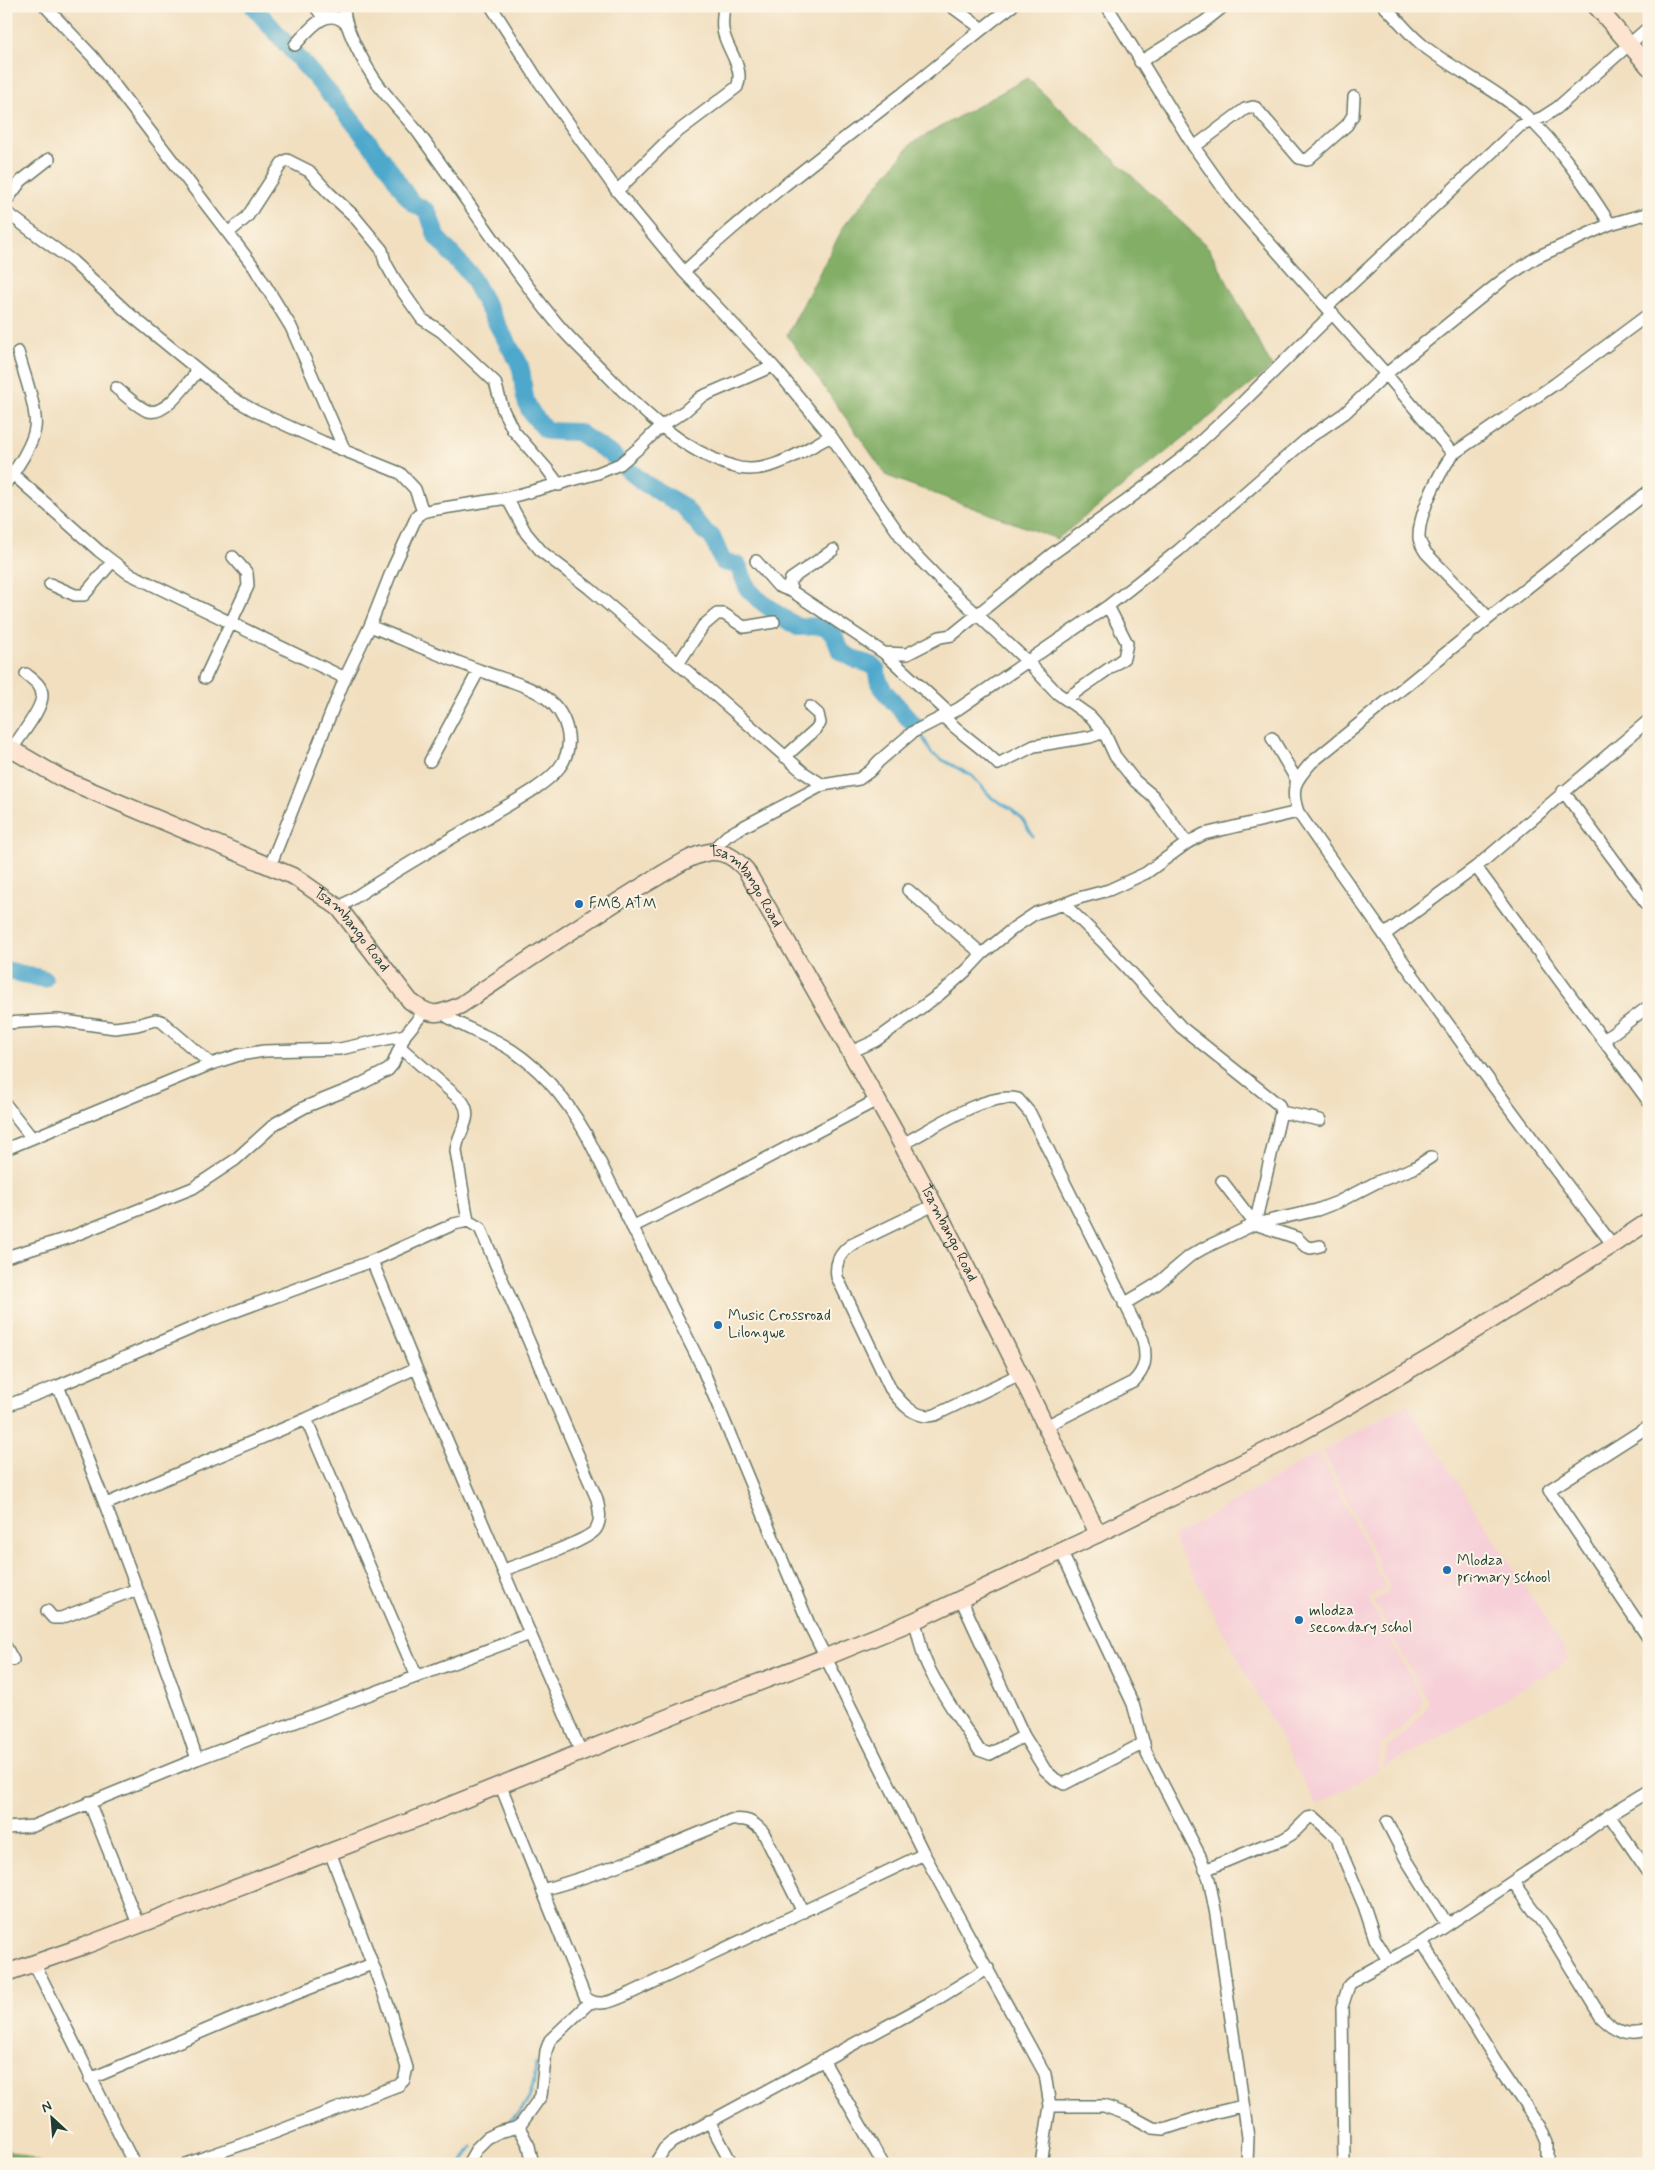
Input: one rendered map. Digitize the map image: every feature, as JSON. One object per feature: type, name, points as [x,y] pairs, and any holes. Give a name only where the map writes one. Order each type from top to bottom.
[{"type":"street","points":[[45,6],[93,57],[254,267],[292,327],[345,451]]},
{"type":"street","points":[[316,6],[320,13],[328,17],[338,18],[347,25]]},
{"type":"street","points":[[344,6],[347,25],[380,87],[420,134],[506,258],[557,323],[629,398],[660,426],[682,443],[732,466],[742,468],[767,467],[785,460],[830,436]]},
{"type":"street","points":[[491,6],[538,80],[617,191],[684,272],[773,366],[830,436],[909,548],[1028,662],[1056,693],[1091,717],[1104,732],[1115,756],[1135,781],[1153,796],[1187,843]]},
{"type":"street","points":[[617,191],[672,136],[737,87],[740,73],[724,34],[724,6]]},
{"type":"street","points":[[950,6],[981,28]]},
{"type":"street","points":[[684,272],[753,209],[948,58],[981,28],[1012,6]]},
{"type":"street","points":[[1107,6],[1194,147],[1234,202],[1386,374],[1453,454]]},
{"type":"street","points":[[1140,62],[1204,22],[1224,6]]},
{"type":"street","points":[[1384,6],[1422,45],[1494,92],[1531,121],[1580,178],[1610,224]]},
{"type":"street","points":[[1596,6],[1649,66]]},
{"type":"street","points":[[295,45],[318,21],[328,17]]},
{"type":"street","points":[[884,652],[902,654],[912,652],[940,637],[952,635],[1052,554],[1125,502],[1186,454],[1244,401],[1330,310],[1520,126],[1544,117],[1557,108],[1649,27]]},
{"type":"street","points":[[1194,147],[1245,109],[1253,107],[1256,108],[1299,158],[1307,160],[1347,125],[1353,115],[1354,97]]},
{"type":"street","points":[[6,201],[21,181],[49,159]]},
{"type":"street","points":[[228,233],[247,217],[282,162],[287,160],[310,171],[329,193],[353,215],[382,250],[385,262],[398,285],[422,319],[442,332],[495,382],[503,410],[513,430],[559,485]]},
{"type":"street","points":[[6,212],[72,261],[127,312],[234,399],[254,411],[400,473],[415,489],[423,512]]},
{"type":"street","points":[[710,852],[727,836],[737,830],[823,785],[859,779],[913,732],[946,714],[1028,662],[1108,606],[1179,550],[1307,439],[1345,413],[1386,374],[1505,278],[1537,257],[1610,224],[1649,213]]},
{"type":"street","points":[[1489,618],[1421,546],[1420,538],[1424,511],[1445,466],[1453,454],[1555,384],[1649,314]]},
{"type":"street","points":[[18,352],[35,417],[35,428],[32,438],[9,475],[112,562],[144,583],[345,678]]},
{"type":"street","points":[[270,866],[345,678],[370,626],[413,523],[423,512],[507,498],[598,474],[620,464],[660,426],[685,411],[701,397],[773,366]]},
{"type":"street","points":[[116,388],[148,411],[159,412],[167,406],[198,371]]},
{"type":"street","points":[[1613,1245],[1496,1091],[1384,935],[1298,812],[1294,801],[1294,789],[1296,780],[1312,763],[1489,618],[1649,491]]},
{"type":"street","points":[[507,498],[526,533],[542,552],[589,588],[803,772],[823,785]]},
{"type":"street","points":[[793,592],[789,585],[791,578],[833,550]]},
{"type":"street","points":[[205,678],[248,586],[247,573],[233,557]]},
{"type":"street","points":[[50,584],[76,595],[84,595],[112,562]]},
{"type":"street","points":[[756,562],[778,586],[793,592],[884,652],[969,739],[984,749],[998,764],[1034,746],[1090,738],[1104,732]]},
{"type":"street","points":[[1066,699],[1124,658],[1127,643],[1108,606]]},
{"type":"street","points":[[678,664],[703,626],[716,614],[724,614],[744,627],[774,622]]},
{"type":"street","points":[[339,908],[373,885],[526,794],[550,777],[563,762],[568,748],[569,737],[566,724],[555,706],[536,691],[370,626]]},
{"type":"street","points":[[430,761],[479,670]]},
{"type":"street","points":[[9,748],[40,706],[42,695],[39,685],[26,674]]},
{"type":"street","points":[[785,757],[816,729],[820,723],[818,714],[810,707]]},
{"type":"street","points":[[1384,935],[1476,867],[1563,791],[1649,720]]},
{"type":"street","points":[[1272,738],[1296,780]]},
{"type":"street","name":"Tsambango Road","points":[[9,748],[61,778],[295,877],[339,908],[410,1001],[424,1012]]},
{"type":"street","points":[[1563,791],[1649,907]]},
{"type":"street","points":[[851,1052],[875,1041],[940,994],[982,954],[1036,913],[1088,895],[1109,890],[1146,873],[1187,843],[1204,834],[1298,812]]},
{"type":"street","name":"Tsambango Road","points":[[442,1014],[461,1005],[616,902],[688,860],[710,852],[727,854],[746,870],[851,1052],[934,1205],[1046,1426],[1098,1534]]},
{"type":"street","points":[[1476,867],[1649,1102]]},
{"type":"street","points":[[908,890],[982,954]]},
{"type":"street","points":[[1064,904],[1104,942],[1181,1027],[1279,1105],[1281,1112],[1255,1224]]},
{"type":"street","points":[[1604,1040],[1649,1006]]},
{"type":"street","points":[[6,1257],[68,1238],[193,1188],[235,1160],[276,1123],[305,1107],[357,1086],[388,1070],[394,1064],[405,1036],[424,1012],[442,1014],[456,1024],[498,1042],[521,1057],[550,1082],[574,1113],[701,1365],[810,1624],[924,1854],[1045,2074],[1050,2106],[1041,2164]]},
{"type":"street","points":[[6,1023],[57,1020],[115,1028],[154,1020],[161,1021],[211,1064]]},
{"type":"street","points":[[6,1149],[211,1064],[239,1055],[264,1051],[340,1049],[405,1036]]},
{"type":"street","points":[[400,1047],[462,1100],[468,1109],[468,1117],[456,1151],[468,1221]]},
{"type":"street","points":[[901,1145],[984,1102],[1000,1098],[1018,1099],[1030,1114],[1143,1340],[1146,1353],[1145,1365],[1141,1374],[1133,1382],[1046,1426]]},
{"type":"street","points":[[632,1227],[877,1100]]},
{"type":"street","points":[[6,1106],[32,1138]]},
{"type":"street","points":[[1281,1112],[1320,1120]]},
{"type":"street","points":[[1124,1304],[1157,1284],[1190,1256],[1255,1224],[1318,1210],[1378,1182],[1414,1168],[1431,1157]]},
{"type":"street","points":[[1222,1182],[1255,1224],[1297,1238],[1310,1248],[1320,1246]]},
{"type":"street","points":[[934,1205],[843,1250],[836,1267],[837,1277],[890,1388],[918,1416],[926,1417],[935,1415],[1020,1374]]},
{"type":"street","points":[[6,1973],[84,1946],[330,1852],[914,1621],[1061,1552],[1280,1444],[1434,1356],[1613,1245],[1649,1220]]},
{"type":"street","points":[[6,1406],[58,1386],[208,1321],[372,1261],[454,1224],[468,1221],[480,1228],[598,1499],[600,1516],[595,1530],[582,1540],[504,1570]]},
{"type":"street","points":[[372,1261],[581,1752]]},
{"type":"street","points":[[106,1504],[306,1419],[416,1368]]},
{"type":"street","points":[[58,1386],[106,1504],[197,1759]]},
{"type":"street","points":[[306,1419],[417,1677]]},
{"type":"street","points":[[1649,1426],[1549,1490],[1649,1639]]},
{"type":"street","points":[[1061,1552],[1133,1704],[1146,1752],[1205,1870],[1216,1915],[1242,2106],[1248,2137],[1247,2164]]},
{"type":"street","points":[[47,1611],[53,1618],[61,1618],[137,1589]]},
{"type":"street","points":[[961,1599],[1024,1736],[1045,1770],[1054,1779],[1064,1784],[1144,1743]]},
{"type":"street","points":[[914,1621],[926,1662],[979,1750],[990,1754],[1024,1736]]},
{"type":"street","points":[[6,1828],[33,1826],[197,1759],[530,1634]]},
{"type":"street","points":[[6,1647],[13,1660]]},
{"type":"street","points":[[500,1784],[585,1997],[590,2002]]},
{"type":"street","points":[[1344,2164],[1342,2007],[1350,1986],[1358,1977],[1422,1942],[1609,1815],[1649,1791]]},
{"type":"street","points":[[89,1802],[138,1924]]},
{"type":"street","points":[[1609,1815],[1649,1873]]},
{"type":"street","points":[[1205,1870],[1262,1846],[1282,1840],[1292,1834],[1308,1818],[1314,1817],[1337,1838],[1375,1939],[1388,1960]]},
{"type":"street","points":[[542,1890],[582,1879],[642,1858],[731,1820],[743,1818],[755,1823],[763,1832],[803,1912]]},
{"type":"street","points":[[1387,1822],[1406,1859],[1447,1925]]},
{"type":"street","points":[[186,2164],[390,2089],[399,2085],[404,2080],[407,2068],[388,2005],[330,1852]]},
{"type":"street","points":[[468,2164],[477,2148],[488,2138],[499,2132],[519,2127],[541,2096],[546,2050],[550,2040],[590,2002],[607,2002],[631,1993],[924,1854]]},
{"type":"street","points":[[1512,1882],[1547,1929],[1601,2017],[1610,2026],[1621,2032],[1635,2034],[1649,2030]]},
{"type":"street","points":[[1422,1942],[1497,2063],[1540,2127],[1547,2143],[1547,2164]]},
{"type":"street","points":[[34,1963],[90,2079],[134,2164]]},
{"type":"street","points":[[90,2079],[244,2014],[372,1964]]},
{"type":"street","points":[[655,2164],[664,2149],[672,2142],[940,1998],[988,1968]]},
{"type":"street","points":[[823,2060],[883,2164]]},
{"type":"street","points":[[1050,2106],[1104,2106],[1129,2115],[1153,2128],[1164,2129],[1242,2106]]},
{"type":"street","points":[[709,2121],[732,2164]]},
{"type":"street","points":[[519,2127],[529,2146],[533,2164]]},
{"type":"shaded area","name":"Mlodza primary school","points":[[1407,1404],[1561,1643],[1568,1661],[1450,1731],[1383,1768],[1388,1748],[1423,1713],[1429,1703],[1373,1601],[1387,1592],[1389,1586],[1323,1451]]},
{"type":"shaded area","name":"mlodza secondary schol","points":[[1319,1452],[1386,1587],[1368,1598],[1423,1700],[1419,1711],[1381,1746],[1378,1770],[1316,1805],[1173,1537]]},
{"type":"green space","points":[[1027,78],[1209,248],[1272,367],[1057,539],[887,476],[787,335],[844,226],[912,143]]},
{"type":"green space","points":[[6,2149],[42,2163],[43,2164],[6,2164]]},
{"type":"waterway","points":[[253,6],[342,108],[386,164],[407,196],[413,203],[428,212],[437,238],[469,273],[520,365],[524,395],[529,409],[535,417],[547,431],[578,432],[615,457]]},
{"type":"waterway","points":[[625,467],[644,483],[683,506],[704,531],[712,537],[723,562],[738,565],[748,589],[758,599],[798,627],[820,626],[828,629],[835,637],[840,651],[856,660],[872,665],[877,670],[878,679],[884,691],[916,727]]},
{"type":"waterway","points":[[920,732],[932,754],[972,776],[992,798],[1010,808],[1022,819],[1033,836]]},
{"type":"waterway","points":[[6,970],[44,979]]},
{"type":"waterway","points":[[504,2126],[519,2112],[529,2098],[534,2082],[536,2063]]},
{"type":"waterway","points":[[461,2164],[472,2147]]},
{"type":"place","name":"FMB ATM","points":[[579,904]]},
{"type":"place","name":"Music Crossroad Lilongwe","points":[[718,1325]]},
{"type":"place","name":"Mlodza primary school","points":[[1447,1570]]},
{"type":"place","name":"mlodza secondary schol","points":[[1299,1620]]}]
